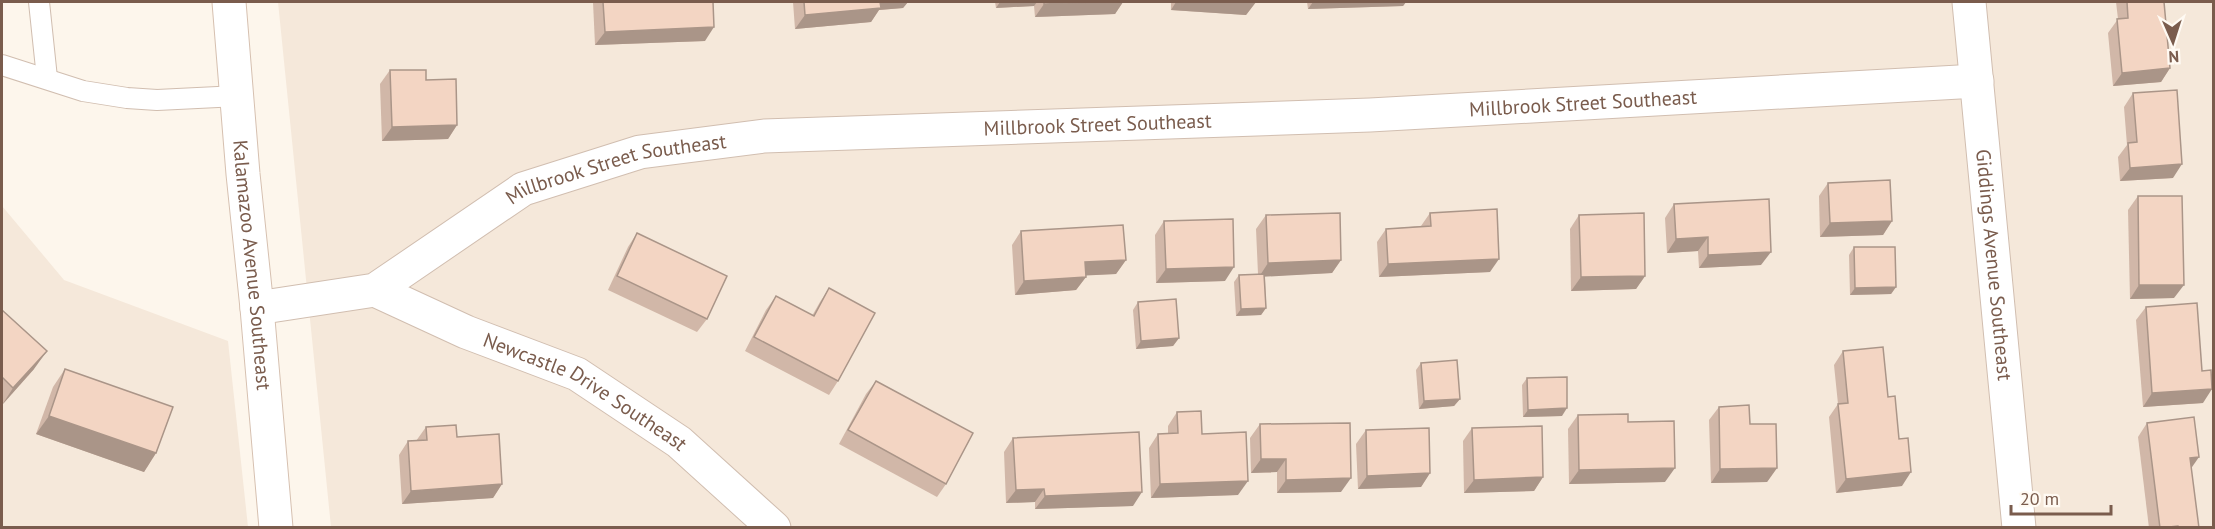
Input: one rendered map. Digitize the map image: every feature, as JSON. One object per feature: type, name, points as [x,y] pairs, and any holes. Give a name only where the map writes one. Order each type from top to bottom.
[{"type":"street","name":"Kalamazoo Avenue Southeast","points":[[229,2],[276,528]]},
{"type":"street","name":"Giddings Avenue Southeast","points":[[1970,2],[2019,528]]},
{"type":"street","name":"Millbrook Street Southeast","points":[[257,308],[375,290],[523,189],[640,152],[764,136],[1370,115],[1977,81]]},
{"type":"street","name":"Newcastle Drive Southeast","points":[[375,290],[466,332],[577,374],[679,442],[774,528]]},
{"type":"lane","points":[[39,2],[47,78]]},
{"type":"lane","points":[[2,65],[83,91],[127,98],[157,100],[238,96]]},
{"type":"shaded area","points":[[278,2],[2213,2],[2213,527],[331,527]]},
{"type":"shaded area","points":[[2,206],[64,280],[228,341],[248,527],[2,527]]},
{"type":"building","points":[[603,2],[713,2],[714,27],[605,32]]},
{"type":"building","points":[[804,2],[880,2],[881,8],[805,15]]},
{"type":"building","points":[[1044,2],[1093,2],[1044,4]]},
{"type":"building","points":[[2127,2],[2164,2],[2170,68],[2122,73],[2117,19],[2128,18]]},
{"type":"building","points":[[390,70],[426,70],[426,80],[456,79],[457,125],[392,127]]},
{"type":"building","points":[[2177,90],[2182,164],[2130,168],[2128,143],[2137,142],[2133,93]]},
{"type":"building","points":[[1890,180],[1892,221],[1830,223],[1828,183]]},
{"type":"building","points":[[2138,196],[2182,196],[2184,285],[2139,285]]},
{"type":"building","points":[[1769,199],[1771,252],[1708,255],[1708,237],[1676,239],[1674,204]]},
{"type":"building","points":[[1497,209],[1499,259],[1388,264],[1386,229],[1431,226],[1430,213]]},
{"type":"building","points":[[1340,213],[1341,260],[1268,263],[1266,215]]},
{"type":"building","points":[[1644,213],[1645,276],[1581,277],[1579,215]]},
{"type":"building","points":[[1233,219],[1234,267],[1166,269],[1164,221]]},
{"type":"building","points":[[1123,225],[1126,260],[1085,262],[1086,277],[1024,281],[1021,231]]},
{"type":"building","points":[[637,233],[727,276],[707,319],[617,276]]},
{"type":"building","points":[[1854,247],[1895,247],[1896,287],[1855,288]]},
{"type":"building","points":[[1264,274],[1266,308],[1241,309],[1239,275]]},
{"type":"building","points":[[829,288],[875,313],[838,381],[754,337],[776,296],[814,316]]},
{"type":"building","points":[[1176,299],[1179,338],[1141,341],[1138,302]]},
{"type":"building","points":[[2197,303],[2202,371],[2211,370],[2212,389],[2152,393],[2146,307]]},
{"type":"building","points":[[2,310],[47,351],[13,388],[2,377]]},
{"type":"building","points":[[1883,347],[1888,397],[1895,396],[1899,439],[1908,438],[1911,472],[1846,479],[1838,404],[1848,403],[1843,351]]},
{"type":"building","points":[[1457,360],[1460,399],[1424,401],[1421,363]]},
{"type":"building","points":[[65,369],[173,407],[156,453],[49,416]]},
{"type":"building","points":[[1567,377],[1567,408],[1528,410],[1527,378]]},
{"type":"building","points":[[876,381],[973,433],[946,484],[848,430]]},
{"type":"building","points":[[1749,405],[1750,424],[1776,424],[1777,468],[1720,469],[1719,407]]},
{"type":"building","points":[[1201,411],[1202,434],[1246,432],[1248,481],[1160,484],[1158,434],[1178,433],[1177,412]]},
{"type":"building","points":[[1628,414],[1628,422],[1674,421],[1675,468],[1579,470],[1578,415]]},
{"type":"building","points":[[2194,417],[2199,457],[2190,458],[2199,528],[2179,528],[2178,526],[2160,528],[2147,423]]},
{"type":"building","points":[[1350,423],[1351,478],[1286,480],[1286,459],[1261,459],[1260,424]]},
{"type":"building","points":[[456,425],[457,437],[499,434],[502,484],[411,491],[408,441],[427,440],[426,427]]},
{"type":"building","points":[[1542,426],[1543,477],[1474,480],[1472,428]]},
{"type":"building","points":[[1429,428],[1430,473],[1367,476],[1366,430]]},
{"type":"building","points":[[1139,432],[1142,492],[1045,496],[1044,489],[1016,490],[1013,438]]}]
